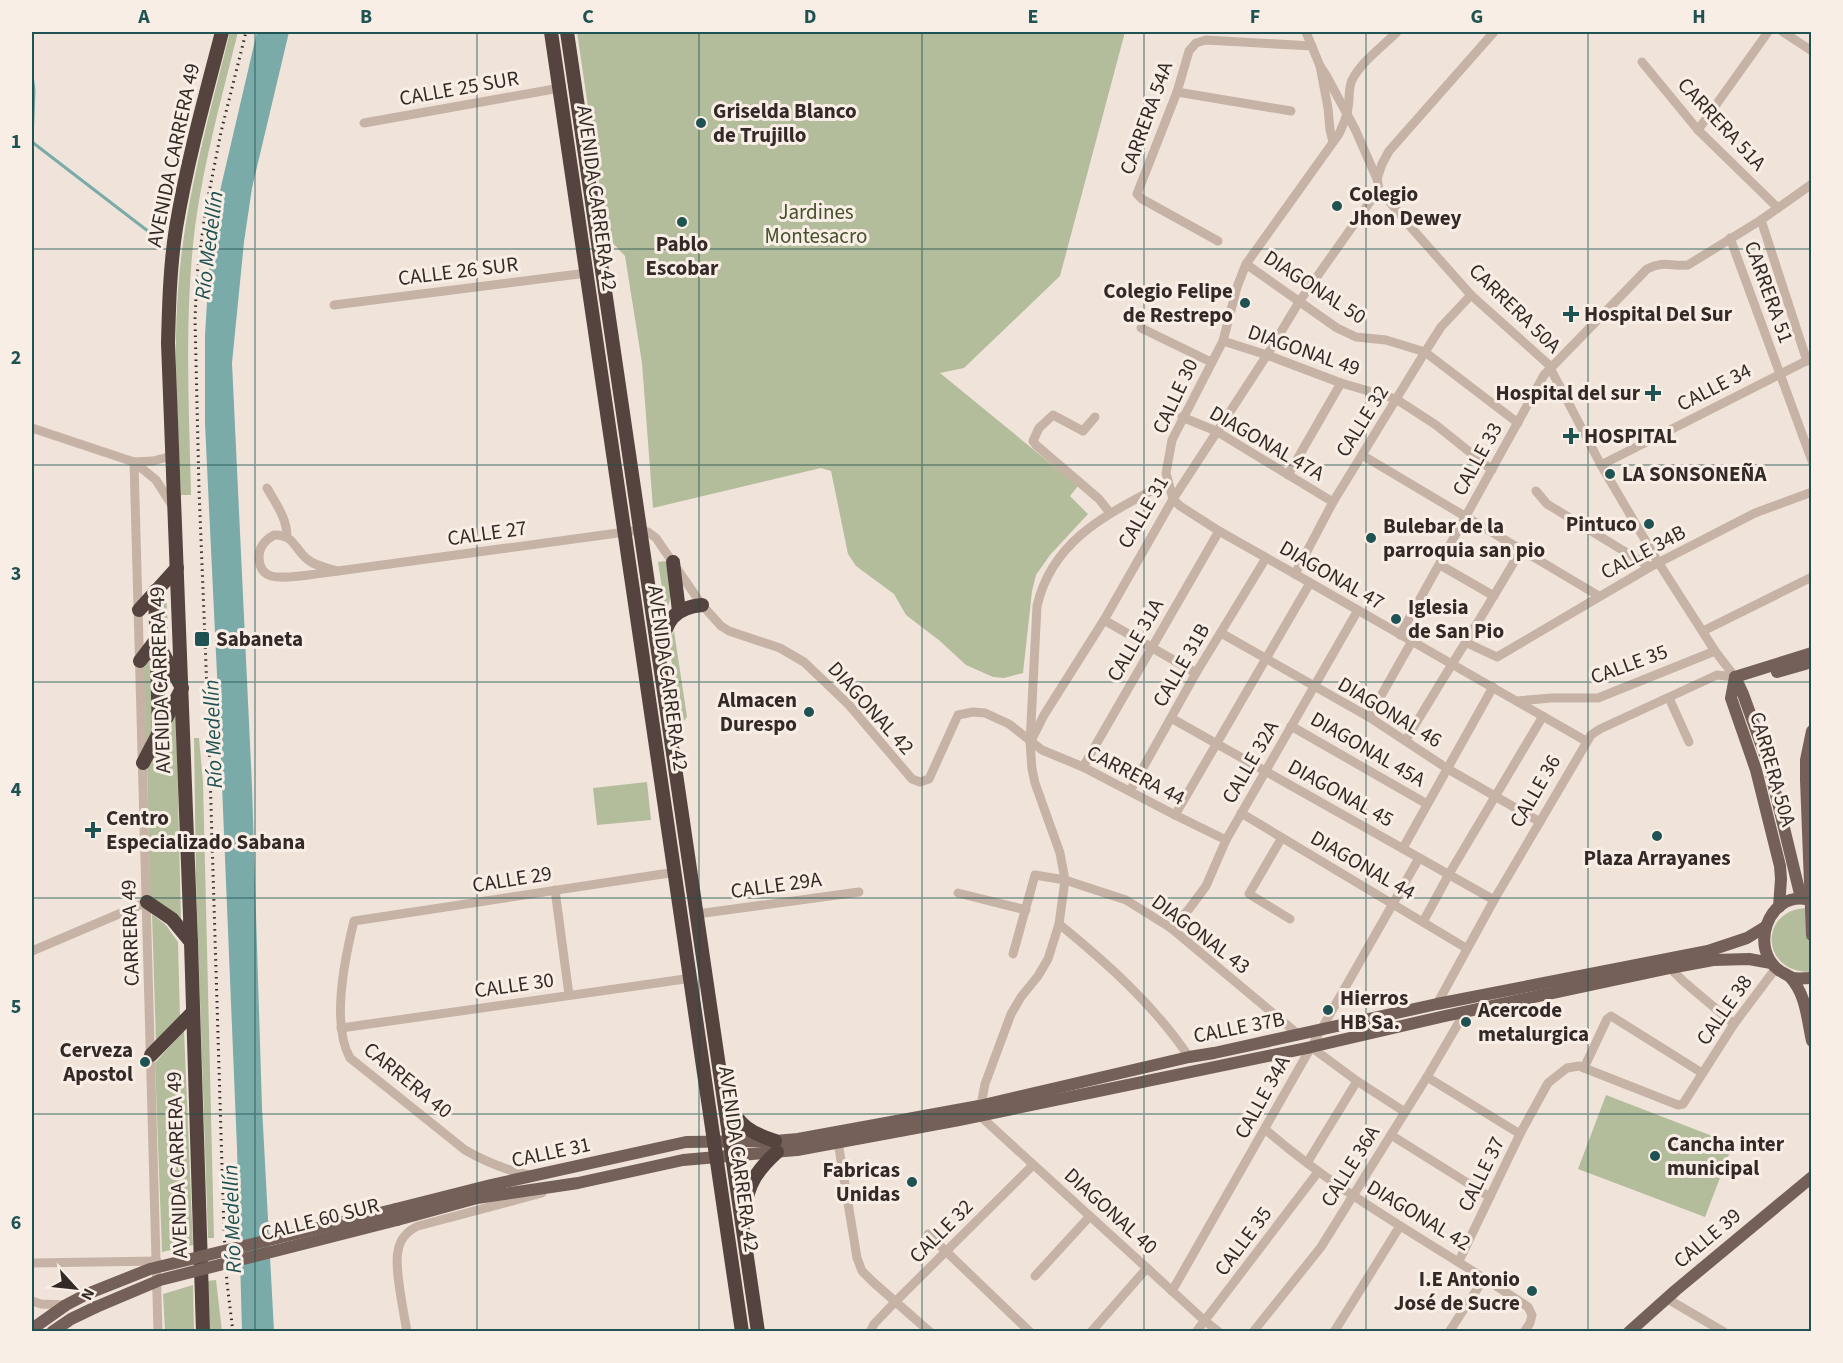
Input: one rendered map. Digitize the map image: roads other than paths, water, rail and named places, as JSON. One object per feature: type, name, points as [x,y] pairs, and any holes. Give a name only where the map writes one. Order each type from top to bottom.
[{"type":"highway","name":"AVENIDA CARRERA 49","points":[[203,1332],[182,688],[168,352],[171,273],[176,229],[185,181],[222,32]]},
{"type":"highway","name":"AVENIDA CARRERA 42","points":[[551,32],[692,978],[741,1331]]},
{"type":"highway","name":"AVENIDA CARRERA 42","points":[[567,32],[758,1332]]},
{"type":"highway","points":[[573,178],[582,127]]},
{"type":"highway","points":[[673,562],[679,611]]},
{"type":"highway","points":[[139,609],[177,568]]},
{"type":"highway","points":[[155,591],[159,733]]},
{"type":"highway","points":[[658,652],[667,624],[679,611],[690,606],[702,605]]},
{"type":"highway","points":[[143,764],[182,688],[156,640]]},
{"type":"highway","points":[[140,662],[156,640]]},
{"type":"highway","points":[[147,902],[172,920],[191,942]]},
{"type":"highway","points":[[681,910],[704,965]]},
{"type":"highway","points":[[151,1055],[193,1012]]},
{"type":"highway","points":[[723,1095],[736,1118],[745,1127],[776,1146],[753,1179],[747,1195],[743,1231]]},
{"type":"main road","name":"CALLE 36","points":[[1735,677],[1812,653]]},
{"type":"main road","name":"CALLE 36","points":[[1735,677],[1755,678],[1812,660]]},
{"type":"main road","name":"CARRERA 50A","points":[[1735,677],[1769,766],[1806,899]]},
{"type":"main road","name":"CARRERA 50A","points":[[1735,677],[1731,698],[1759,781],[1780,866],[1779,907]]},
{"type":"main road","points":[[1812,731],[1806,760],[1812,935]]},
{"type":"main road","points":[[1806,899],[1792,900],[1779,907],[1769,918],[1763,939],[1765,952],[1774,965],[1790,977],[1803,995],[1812,1041]]},
{"type":"main road","name":"CALLE 37B","points":[[715,1141],[731,1148],[776,1146],[797,1150],[838,1142],[979,1110],[1189,1056],[1214,1053],[1437,1004],[1708,951],[1748,938],[1765,927]]},
{"type":"main road","name":"CALLE 37B","points":[[776,1146],[798,1139],[979,1110],[1311,1047],[1713,960],[1749,959],[1774,965]]},
{"type":"main road","points":[[1790,977],[1812,978]]},
{"type":"main road","name":"CALLE 31","points":[[397,1214],[491,1185],[686,1142],[715,1141]]},
{"type":"main road","name":"CALLE 37B","points":[[717,1156],[731,1148]]},
{"type":"main road","name":"CALLE 31","points":[[397,1214],[487,1196],[578,1183],[683,1160],[717,1156]]},
{"type":"main road","name":"CALLE 39","points":[[1629,1332],[1666,1298],[1812,1177]]},
{"type":"main road","name":"CALLE 60 SUR","points":[[32,1329],[66,1305],[87,1294],[150,1269],[397,1214]]},
{"type":"main road","name":"CALLE 60 SUR","points":[[52,1332],[96,1306],[160,1280],[397,1214]]},
{"type":"street","name":"CARRERA 50A","points":[[1306,32],[1320,66],[1354,129],[1378,184],[1414,232],[1471,295],[1548,364],[1654,565],[1735,677]]},
{"type":"street","name":"CALLE 30","points":[[1168,482],[1166,472],[1172,440],[1223,341],[1237,287],[1246,264],[1334,142],[1346,116],[1352,81],[1360,68],[1397,32]]},
{"type":"street","name":"CALLE 31","points":[[1030,743],[1173,499],[1299,302],[1378,184],[1382,164],[1389,151],[1494,32]]},
{"type":"street","points":[[1698,130],[1768,32]]},
{"type":"street","points":[[1783,32],[1812,51]]},
{"type":"street","name":"CARRERA 54A","points":[[1218,241],[1142,199],[1137,194],[1177,92],[1189,51],[1196,43],[1206,40],[1312,46]]},
{"type":"street","name":"CARRERA 51A","points":[[1642,62],[1698,130],[1778,208]]},
{"type":"street","points":[[1320,66],[1334,142]]},
{"type":"street","name":"CALLE 25 SUR","points":[[364,123],[560,88]]},
{"type":"street","points":[[1177,92],[1292,111]]},
{"type":"street","name":"CALLE 33","points":[[1400,635],[1544,375],[1647,269],[1659,263],[1689,265],[1761,220],[1812,184]]},
{"type":"street","points":[[1761,220],[1809,359]]},
{"type":"street","name":"CARRERA 51","points":[[1730,238],[1812,461]]},
{"type":"street","name":"DIAGONAL 50","points":[[1246,264],[1337,328],[1356,337],[1386,340],[1425,352],[1518,423]]},
{"type":"street","name":"CALLE 26 SUR","points":[[334,305],[587,273]]},
{"type":"street","name":"CALLE 32","points":[[1295,574],[1334,502],[1425,352],[1441,327],[1471,295]]},
{"type":"street","points":[[1141,328],[1211,362]]},
{"type":"street","name":"DIAGONAL 49","points":[[1223,341],[1267,354],[1341,383],[1396,399],[1436,425],[1492,470]]},
{"type":"street","name":"CALLE 34","points":[[1601,465],[1809,359]]},
{"type":"street","points":[[1288,475],[1341,383]]},
{"type":"street","points":[[1095,417],[1083,431],[1053,415],[1039,428],[1033,441],[1099,499],[1110,513]]},
{"type":"street","name":"DIAGONAL 47A","points":[[1182,417],[1216,431],[1334,502]]},
{"type":"street","points":[[32,428],[134,462],[156,480],[174,508]]},
{"type":"street","points":[[1362,455],[1599,596]]},
{"type":"street","points":[[134,462],[153,461],[172,456]]},
{"type":"street","name":"CARRERA 49","points":[[134,462],[158,1332]]},
{"type":"street","points":[[979,1110],[985,1084],[1011,1014],[1044,968],[1059,924],[1065,880],[1060,853],[1035,783],[1030,743],[1037,606],[1041,588],[1055,562],[1071,542],[1110,513],[1168,482],[1173,499]]},
{"type":"street","name":"CALLE 27","points":[[267,488],[283,516],[287,537]]},
{"type":"street","points":[[1536,491],[1547,504],[1654,565]]},
{"type":"street","name":"CALLE 34B","points":[[1467,643],[1497,657],[1654,565],[1755,513],[1812,492]]},
{"type":"street","name":"DIAGONAL 47","points":[[1173,499],[1219,531],[1586,741]]},
{"type":"street","name":"CALLE 27","points":[[338,571],[313,563],[287,537],[274,535],[266,539],[260,549],[260,567],[265,573],[285,577],[338,571],[640,530]]},
{"type":"street","name":"DIAGONAL 42","points":[[640,530],[656,538],[713,619],[729,632],[780,648],[804,662],[849,705],[909,777],[920,782],[929,779],[955,718],[961,713],[985,713],[1009,724],[1030,743]]},
{"type":"street","name":"CALLE 31A","points":[[1083,766],[1219,531]]},
{"type":"street","points":[[1406,740],[1467,643],[1521,550]]},
{"type":"street","name":"CALLE 31B","points":[[1130,791],[1196,673],[1266,558]]},
{"type":"street","points":[[1440,565],[1494,596]]},
{"type":"street","points":[[1703,631],[1812,577]]},
{"type":"street","points":[[1175,815],[1310,583]]},
{"type":"street","name":"CALLE 32A","points":[[1171,928],[1206,886],[1226,840],[1358,610]]},
{"type":"street","points":[[1104,620],[1196,673]]},
{"type":"street","name":"DIAGONAL 46","points":[[1221,633],[1369,717],[1448,769],[1540,822]]},
{"type":"street","points":[[1369,717],[1412,641]]},
{"type":"street","name":"CALLE 35","points":[[1516,701],[1598,698],[1715,651]]},
{"type":"street","name":"CALLE 36","points":[[1437,1004],[1466,948],[1591,735],[1717,675],[1735,677]]},
{"type":"street","points":[[1402,848],[1493,687]]},
{"type":"street","points":[[1669,698],[1689,742]]},
{"type":"street","points":[[1423,922],[1494,796],[1543,716]]},
{"type":"street","name":"DIAGONAL 45","points":[[1171,718],[1494,900]]},
{"type":"street","name":"DIAGONAL 45A","points":[[1291,726],[1427,804]]},
{"type":"street","name":"CARRERA 44","points":[[1030,743],[1083,766],[1226,840]]},
{"type":"street","name":"DIAGONAL 44","points":[[1241,813],[1466,948]]},
{"type":"street","points":[[1281,839],[1249,894],[1290,919]]},
{"type":"street","name":"CALLE 34A","points":[[1172,1291],[1419,858]]},
{"type":"street","name":"CALLE 29","points":[[354,921],[676,872]]},
{"type":"street","name":"DIAGONAL 43","points":[[1026,910],[1035,875],[1065,880],[1126,900],[1171,928],[1299,1035]]},
{"type":"street","points":[[555,890],[569,996]]},
{"type":"street","name":"CALLE 29A","points":[[697,914],[860,892]]},
{"type":"street","points":[[958,893],[1026,910],[1013,954]]},
{"type":"street","points":[[32,951],[147,902]]},
{"type":"street","name":"CARRERA 40","points":[[354,921],[342,982],[341,1028],[350,1058],[460,1145],[483,1160],[502,1168],[534,1176]]},
{"type":"street","points":[[1059,924],[1119,975],[1178,1040],[1189,1056]]},
{"type":"street","name":"CALLE 38","points":[[1702,1073],[1774,965]]},
{"type":"street","points":[[1670,968],[1734,1024]]},
{"type":"street","name":"CALLE 30","points":[[341,1028],[692,978]]},
{"type":"street","name":"CALLE 36A","points":[[1253,1332],[1321,1247],[1466,1012]]},
{"type":"street","points":[[1427,1077],[1520,1134],[1548,1083],[1567,1068],[1579,1066],[1584,1068],[1678,1105],[1683,1104],[1702,1073],[1611,1016],[1607,1019],[1584,1068]]},
{"type":"street","points":[[1311,1047],[1357,1081],[1405,1112]]},
{"type":"street","points":[[1307,1163],[1357,1081]]},
{"type":"street","name":"DIAGONAL 40","points":[[979,1110],[1033,1165],[1220,1332]]},
{"type":"street","name":"DIAGONAL 42","points":[[1265,1129],[1353,1197],[1459,1261],[1528,1307],[1532,1315],[1524,1332]]},
{"type":"street","name":"CALLE 37","points":[[1459,1261],[1520,1134]]},
{"type":"street","points":[[1391,1135],[1490,1197]]},
{"type":"street","points":[[838,1142],[857,1258],[862,1271],[930,1332]]},
{"type":"street","name":"CALLE 32","points":[[872,1328],[895,1302],[1033,1165]]},
{"type":"street","name":"CALLE 35","points":[[1196,1332],[1318,1172]]},
{"type":"street","name":"CALLE 31","points":[[407,1332],[397,1259],[401,1242],[411,1230],[418,1226],[578,1183]]},
{"type":"street","points":[[1035,1276],[1090,1216]]},
{"type":"street","points":[[1334,1332],[1400,1226]]},
{"type":"street","points":[[928,1234],[1030,1332]]},
{"type":"street","points":[[32,1263],[157,1261]]},
{"type":"street","points":[[1091,1332],[1147,1268]]},
{"type":"street","points":[[1449,1332],[1485,1278]]},
{"type":"street","points":[[1666,1298],[1724,1332]]},
{"type":"street","points":[[32,1301],[41,1304],[66,1305]]},
{"type":"water","points":[[257,32],[289,32],[252,188],[244,242],[232,363],[252,786],[262,1107],[274,1331],[242,1332],[237,1148],[205,424],[205,336],[210,251],[220,191]]},
{"type":"waterway","points":[[32,75],[34,90],[32,142],[153,235]]},
{"type":"railway","points":[[233,1332],[224,1232],[195,319],[197,275],[205,213],[221,132],[246,32]]},
{"type":"place","name":"Griselda Blanco de Trujillo","points":[[701,123]]},
{"type":"place","name":"Colegio Jhon Dewey","points":[[1337,206]]},
{"type":"place","name":"Pablo Escobar","points":[[682,222]]},
{"type":"place","name":"Colegio Felipe de Restrepo","points":[[1245,303]]},
{"type":"place","name":"Hospital Del Sur","points":[[1571,314]]},
{"type":"place","name":"Hospital del sur","points":[[1653,393]]},
{"type":"place","name":"HOSPITAL","points":[[1571,436]]},
{"type":"place","name":"LA SONSONEÑA","points":[[1610,474]]},
{"type":"place","name":"Pintuco","points":[[1649,524]]},
{"type":"place","name":"Bulebar de la parroquia san pio","points":[[1371,538]]},
{"type":"place","name":"Iglesia de San Pio","points":[[1396,619]]},
{"type":"place","name":"Sabaneta","points":[[202,639]]},
{"type":"place","name":"Almacen Durespo","points":[[809,712]]},
{"type":"place","name":"Centro Especializado Sabana","points":[[93,830]]},
{"type":"place","name":"Plaza Arrayanes","points":[[1657,836]]},
{"type":"place","name":"Hierros HB Sa.","points":[[1328,1010]]},
{"type":"place","name":"Acercode metalurgica","points":[[1466,1022]]},
{"type":"place","name":"Cerveza Apostol","points":[[145,1062]]},
{"type":"place","name":"Cancha inter municipal","points":[[1655,1156]]},
{"type":"place","name":"Fabricas Unidas","points":[[912,1182]]},
{"type":"place","name":"I.E Antonio José de Sucre","points":[[1532,1291]]},
{"type":"park label","name":"Jardines Montesacro","points":[[816,224]]},
{"type":"water label","name":"Río Medellín","points":[[208,245]]},
{"type":"water label","name":"Río Medellín","points":[[212,734]]},
{"type":"water label","name":"Río Medellín","points":[[231,1219]]}]
